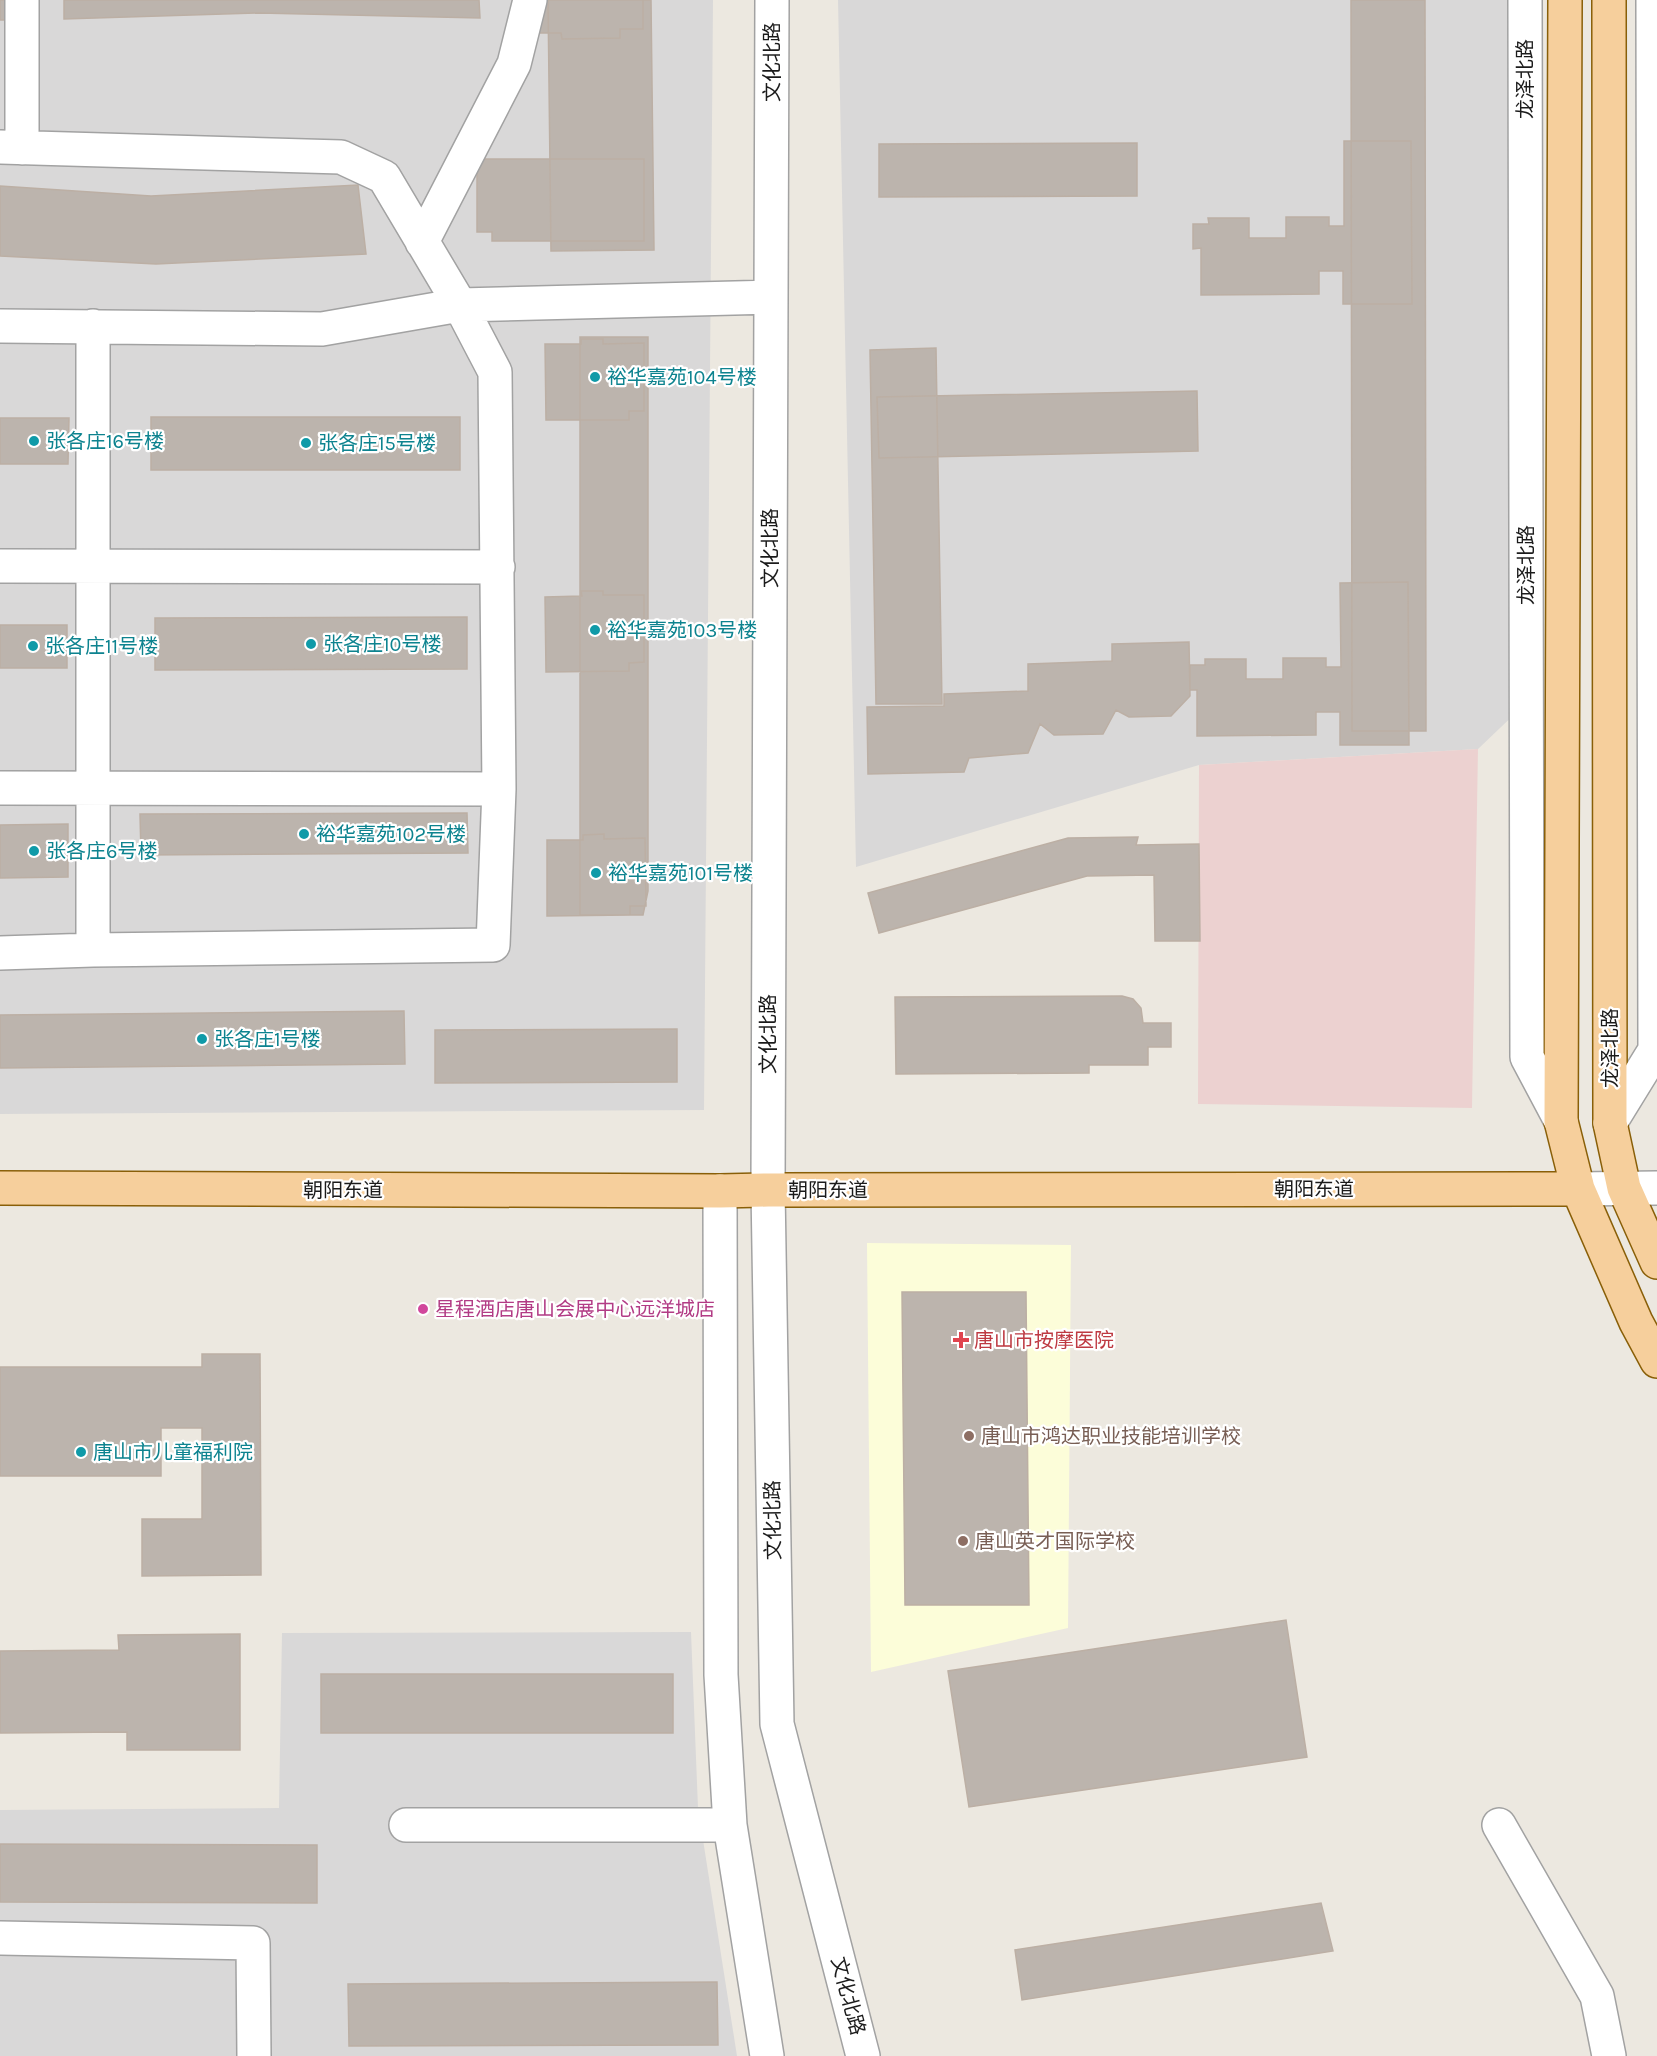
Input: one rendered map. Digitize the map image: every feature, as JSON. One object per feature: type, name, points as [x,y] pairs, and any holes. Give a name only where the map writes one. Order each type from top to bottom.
[{"type":"main road","name":"龙泽北路","points":[[1565,0],[1562,1121],[1578,1189],[1636,1322],[1657,1361]]},
{"type":"main road","name":"龙泽北路","points":[[1609,0],[1610,1123],[1624,1188],[1657,1262]]},
{"type":"main road","name":"朝阳东道","points":[[0,1188],[720,1191],[1578,1189]]},
{"type":"street","points":[[0,953],[493,945],[499,789],[495,372],[460,305],[384,177],[341,157],[11,148],[22,0]]},
{"type":"street","points":[[422,242],[514,63],[530,0]]},
{"type":"street","name":"文化北路","points":[[772,0],[768,1190],[777,1725],[863,2056]]},
{"type":"street","name":"龙泽北路","points":[[1524,0],[1527,1057],[1562,1121]]},
{"type":"street","name":"龙泽北路","points":[[1610,1123],[1655,1050],[1653,0]]},
{"type":"street","points":[[0,326],[322,329],[460,305],[771,297]]},
{"type":"street","points":[[93,326],[93,950]]},
{"type":"street","points":[[0,566],[498,567]]},
{"type":"street","points":[[0,788],[499,789]]},
{"type":"street","name":"朝阳东道","points":[[1578,1189],[1657,1188]]},
{"type":"street","points":[[720,1191],[721,1675],[730,1825],[767,2056]]},
{"type":"street","points":[[406,1825],[730,1825]]},
{"type":"street","points":[[1499,1825],[1597,1995],[1609,2056]]},
{"type":"street","points":[[0,1938],[253,1943],[254,2056]]},
{"type":"shaded area","points":[[0,0],[713,0],[704,1110],[0,1114]]},
{"type":"shaded area","points":[[838,0],[1526,0],[1522,707],[1478,749],[1199,765],[856,867]]},
{"type":"shaded area","points":[[1478,749],[1472,1108],[1198,1104],[1199,765]]},
{"type":"shaded area","name":"唐山市鸿达职业技能培训学校","points":[[867,1243],[1071,1245],[1068,1628],[871,1672]]},
{"type":"shaded area","points":[[691,1632],[698,1808],[737,2056],[0,2056],[0,1810],[279,1808],[282,1633]]},
{"type":"building","points":[[0,0],[5,0],[5,20],[0,20]]},
{"type":"building","points":[[64,0],[479,0],[480,18],[259,13],[64,19]]},
{"type":"building","points":[[533,0],[643,0],[643,29],[620,29],[620,38],[562,39],[561,33],[533,33]]},
{"type":"building","points":[[548,0],[651,0],[654,250],[551,251]]},
{"type":"building","points":[[1351,0],[1425,0],[1426,731],[1352,731]]},
{"type":"building","points":[[1344,141],[1411,141],[1412,304],[1343,304],[1343,271],[1319,271],[1319,294],[1201,295],[1201,248],[1193,249],[1193,224],[1209,224],[1208,218],[1249,218],[1249,238],[1286,238],[1286,217],[1329,217],[1329,226],[1344,226]]},
{"type":"building","points":[[1137,143],[1137,196],[879,197],[879,144]]},
{"type":"building","points":[[477,159],[644,159],[644,241],[492,241],[492,232],[477,232]]},
{"type":"building","points":[[358,185],[366,254],[156,264],[0,256],[0,186],[151,196]]},
{"type":"building","points":[[580,337],[648,337],[648,891],[643,915],[580,915]]},
{"type":"building","name":"裕华嘉苑104号楼","points":[[581,339],[603,339],[603,344],[644,343],[644,411],[629,411],[629,420],[546,420],[545,344],[581,344]]},
{"type":"building","points":[[936,348],[942,704],[876,704],[870,350]]},
{"type":"building","points":[[1197,391],[1198,451],[879,458],[877,397]]},
{"type":"building","name":"张各庄15号楼","points":[[151,417],[460,417],[460,470],[151,470]]},
{"type":"building","name":"张各庄16号楼","points":[[0,418],[69,418],[68,464],[0,464]]},
{"type":"building","points":[[1408,582],[1409,745],[1340,745],[1340,712],[1316,712],[1316,735],[1197,736],[1197,690],[1190,690],[1190,665],[1205,665],[1205,659],[1246,659],[1246,679],[1283,679],[1283,658],[1326,658],[1326,667],[1341,667],[1340,583]]},
{"type":"building","name":"裕华嘉苑103号楼","points":[[581,591],[603,591],[603,595],[644,595],[644,662],[629,663],[629,671],[546,672],[545,597],[582,596]]},
{"type":"building","name":"张各庄10号楼","points":[[467,617],[467,669],[155,670],[155,618]]},
{"type":"building","name":"张各庄11号楼","points":[[0,625],[67,625],[67,668],[0,668]]},
{"type":"building","points":[[1189,642],[1190,696],[1171,716],[1129,717],[1116,710],[1103,734],[1054,735],[1040,724],[1028,753],[969,758],[964,772],[868,774],[867,707],[944,706],[944,694],[1028,691],[1028,664],[1112,661],[1112,644]]},
{"type":"building","name":"裕华嘉苑102号楼","points":[[467,813],[468,853],[141,855],[140,814]]},
{"type":"building","name":"张各庄6号楼","points":[[68,824],[68,877],[0,878],[0,825]]},
{"type":"building","name":"裕华嘉苑101号楼","points":[[604,834],[604,839],[645,838],[646,906],[630,906],[630,915],[547,916],[547,840],[583,840],[583,835]]},
{"type":"building","points":[[1138,837],[1136,845],[1199,844],[1200,941],[1155,941],[1154,875],[1087,876],[879,933],[868,893],[1068,838]]},
{"type":"building","points":[[1122,996],[1133,999],[1141,1008],[1143,1023],[1171,1023],[1171,1047],[1148,1047],[1148,1065],[1089,1065],[1089,1073],[896,1074],[895,997]]},
{"type":"building","name":"张各庄1号楼","points":[[404,1011],[405,1064],[0,1068],[0,1015]]},
{"type":"building","points":[[677,1029],[677,1082],[435,1083],[435,1030]]},
{"type":"building","points":[[902,1292],[1026,1292],[1029,1605],[905,1605]]},
{"type":"building","name":"唐山市儿童福利院","points":[[202,1354],[260,1354],[261,1575],[142,1576],[142,1519],[202,1519],[202,1428],[161,1428],[161,1476],[0,1476],[0,1367],[202,1367]]},
{"type":"building","points":[[1286,1620],[1307,1757],[969,1807],[948,1671]]},
{"type":"building","points":[[240,1634],[240,1750],[127,1750],[127,1732],[0,1733],[0,1651],[119,1650],[118,1635]]},
{"type":"building","points":[[321,1674],[673,1674],[673,1733],[321,1733]]},
{"type":"building","points":[[0,1844],[317,1845],[317,1903],[0,1902]]},
{"type":"building","points":[[1321,1903],[1333,1951],[1022,2000],[1015,1950]]},
{"type":"building","points":[[717,1982],[718,2045],[349,2046],[348,1984]]},
{"type":"place","name":"裕华嘉苑104号楼","points":[[595,377]]},
{"type":"place","name":"张各庄16号楼","points":[[34,441]]},
{"type":"place","name":"张各庄15号楼","points":[[306,443]]},
{"type":"place","name":"裕华嘉苑103号楼","points":[[595,630]]},
{"type":"place","name":"张各庄10号楼","points":[[311,644]]},
{"type":"place","name":"张各庄11号楼","points":[[33,646]]},
{"type":"place","name":"裕华嘉苑102号楼","points":[[304,834]]},
{"type":"place","name":"张各庄6号楼","points":[[34,851]]},
{"type":"place","name":"裕华嘉苑101号楼","points":[[596,873]]},
{"type":"place","name":"张各庄1号楼","points":[[202,1039]]},
{"type":"place","name":"星程酒店唐山会展中心远洋城店","points":[[423,1309]]},
{"type":"place","name":"唐山市按摩医院","points":[[961,1340]]},
{"type":"place","name":"唐山市鸿达职业技能培训学校","points":[[969,1436]]},
{"type":"place","name":"唐山市儿童福利院","points":[[81,1452]]},
{"type":"place","name":"唐山英才国际学校","points":[[963,1541]]}]
